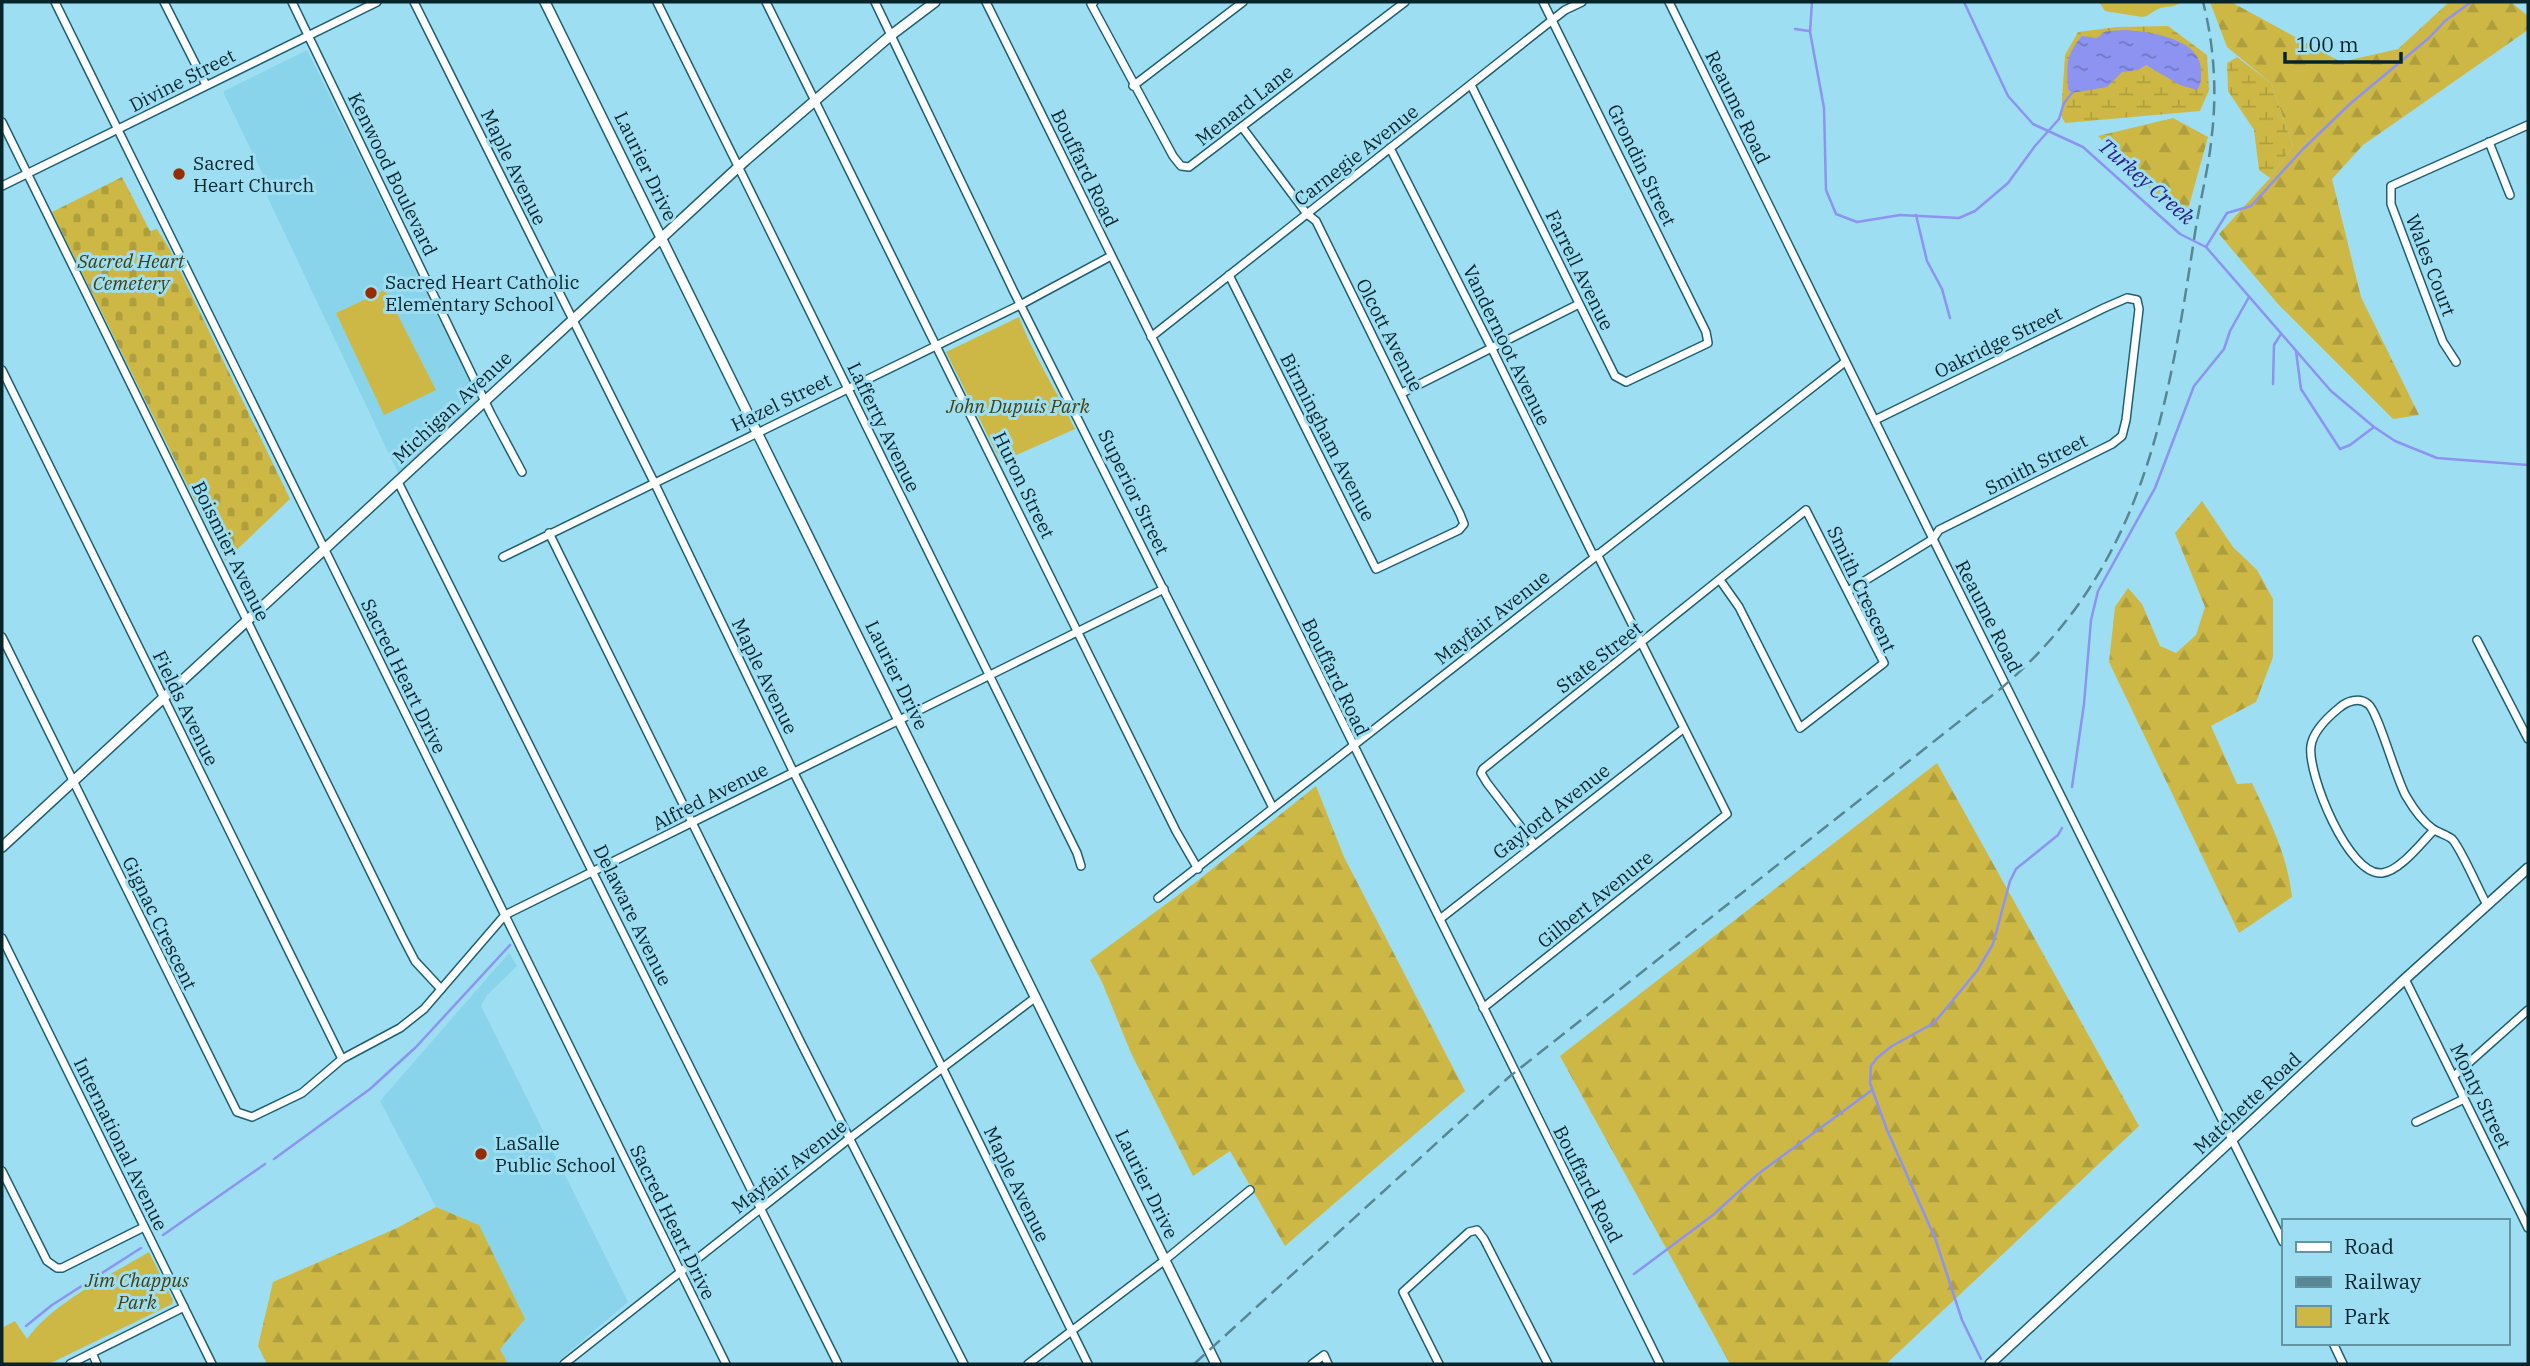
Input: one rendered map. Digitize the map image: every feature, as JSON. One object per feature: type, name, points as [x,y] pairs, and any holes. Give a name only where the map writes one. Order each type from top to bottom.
[{"type":"street","name":"Sacred Heart Drive","points":[[55,2],[726,1364]]},
{"type":"street","points":[[164,2],[206,85]]},
{"type":"street","name":"Kenwood Boulevard","points":[[292,2],[522,472]]},
{"type":"street","name":"Divine Street","points":[[2,186],[377,2]]},
{"type":"street","name":"Maple Avenue","points":[[414,2],[654,482],[793,771],[1088,1364]]},
{"type":"street","name":"Laurier Drive","points":[[545,2],[1216,1364]]},
{"type":"street","name":"Lafferty Avenue","points":[[657,2],[1077,853],[1081,866]]},
{"type":"street","name":"Huron Street","points":[[766,2],[1176,831],[1198,869]]},
{"type":"street","name":"Superior Street","points":[[874,2],[1273,808]]},
{"type":"street","name":"Michigan Avenue","points":[[2,847],[739,166],[890,36],[934,2]]},
{"type":"street","name":"Bouffard Road","points":[[986,2],[1660,1364]]},
{"type":"street","points":[[1133,86],[1243,2]]},
{"type":"street","name":"Menard Lane","points":[[1092,3],[1133,86],[1181,166],[1189,167],[1405,2]]},
{"type":"street","name":"Grondin Street","points":[[1544,2],[1706,332],[1708,343]]},
{"type":"street","name":"Carnegie Avenue","points":[[1151,337],[1565,10],[1582,2]]},
{"type":"street","name":"Reaume Road","points":[[1670,2],[1845,362],[2282,1240]]},
{"type":"street","name":"Farrell Avenue","points":[[1471,85],[1615,376],[1626,382],[1708,343]]},
{"type":"street","name":"Boismier Avenue","points":[[2,122],[402,936],[415,961],[441,989]]},
{"type":"street","name":"Wales Court","points":[[2456,362],[2443,342],[2391,204],[2391,186],[2528,125]]},
{"type":"street","name":"Olcott Avenue","points":[[1242,127],[1307,214],[1316,221],[1464,524],[1454,534],[1420,551]]},
{"type":"street","points":[[2489,142],[2510,195]]},
{"type":"street","name":"Vandernoot Avenue","points":[[1390,148],[1727,814]]},
{"type":"street","name":"Hazel Street","points":[[503,557],[1022,304],[1111,256]]},
{"type":"street","name":"Birmingham Avenue","points":[[1229,275],[1376,569],[1420,551]]},
{"type":"street","name":"Oakridge Street","points":[[1875,421],[2104,307],[2127,298],[2137,300]]},
{"type":"street","name":"Smith Street","points":[[1848,591],[1933,539],[1939,530],[2112,444],[2122,436],[2139,309],[2137,300]]},
{"type":"street","points":[[1402,393],[1579,304]]},
{"type":"street","name":"Mayfair Avenue","points":[[1158,898],[1845,362]]},
{"type":"street","name":"Fields Avenue","points":[[2,370],[342,1059]]},
{"type":"street","name":"Delaware Avenue","points":[[398,482],[838,1364]]},
{"type":"street","name":"State Street","points":[[1534,844],[1487,783],[1481,773],[1483,769],[1807,510]]},
{"type":"street","name":"Smith Crescent","points":[[1720,580],[1739,607],[1800,728],[1884,663],[1807,510]]},
{"type":"street","points":[[549,533],[964,1364]]},
{"type":"street","name":"Alfred Avenue","points":[[342,1059],[400,1028],[424,1009],[505,915],[1164,589]]},
{"type":"street","name":"Gignac Crescent","points":[[2,637],[237,1112],[251,1117],[302,1093],[342,1059]]},
{"type":"street","points":[[2477,640],[2528,739]]},
{"type":"street","points":[[2434,830],[2392,870],[2380,874],[2364,869],[2357,860],[2327,809],[2317,783],[2311,745],[2317,731],[2344,703],[2359,700],[2370,705],[2406,796],[2423,820],[2434,830],[2452,839],[2487,905]]},
{"type":"street","name":"Gaylord Avenue","points":[[1440,919],[1683,729]]},
{"type":"street","name":"Gilbert Avenure","points":[[1483,1008],[1727,814]]},
{"type":"street","name":"Matchette Road","points":[[1995,1362],[2405,979],[2528,868]]},
{"type":"street","name":"International Avenue","points":[[2,938],[212,1364]]},
{"type":"street","name":"Monty Street","points":[[2405,979],[2528,1228]]},
{"type":"street","name":"Mayfair Avenue","points":[[564,1364],[850,1138],[1036,997]]},
{"type":"street","points":[[2454,1076],[2528,1010]]},
{"type":"street","points":[[2416,1122],[2464,1099]]},
{"type":"street","points":[[2,1171],[47,1261],[57,1268],[62,1268],[144,1227]]},
{"type":"street","points":[[1028,1364],[1165,1260],[1250,1190]]},
{"type":"street","points":[[1439,1364],[1403,1292],[1469,1232],[1477,1230],[1548,1364]]},
{"type":"street","points":[[70,1364],[184,1307]]},
{"type":"street","points":[[2334,1345],[2343,1364]]},
{"type":"street","points":[[92,1353],[97,1364]]},
{"type":"street","points":[[1312,1364],[1324,1355],[1328,1364]]},
{"type":"shaded area","name":"Sacred Heart Catholic Elementary School","points":[[307,50],[478,397],[477,402],[399,475],[267,196],[272,193],[224,94],[224,91]]},
{"type":"shaded area","name":"LaSalle Public School","points":[[509,953],[517,966],[487,995],[481,1006],[628,1302],[555,1364],[508,1364],[500,1349],[479,1225],[436,1207],[380,1101]]},
{"type":"green space","points":[[2099,2],[2181,2],[2142,17],[2105,11]]},
{"type":"green space","points":[[2210,2],[2231,2],[2341,62],[2398,49],[2449,2],[2511,2],[2528,16],[2528,30],[2363,145],[2332,179],[2361,297],[2419,415],[2393,419],[2278,304],[2219,234],[2270,178],[2293,146],[2271,83],[2227,47]]},
{"type":"green space","points":[[2168,26],[2207,55],[2209,90],[2200,111],[2065,123],[2061,115],[2065,55],[2078,32],[2117,27]]},
{"type":"green space","points":[[2237,57],[2271,83],[2293,146],[2270,178],[2259,170],[2254,130],[2228,91],[2227,63]]},
{"type":"green space","points":[[2173,118],[2208,137],[2187,213],[2168,207],[2098,136]]},
{"type":"green space","name":"Sacred Heart Cemetery","points":[[122,177],[150,231],[157,229],[169,248],[290,499],[225,561],[52,212]]},
{"type":"green space","points":[[385,290],[436,390],[384,415],[336,313]]},
{"type":"green space","name":"John Dupuis Park","points":[[1019,317],[1075,429],[1001,462],[946,352]]},
{"type":"green space","points":[[2202,501],[2233,547],[2257,570],[2273,599],[2273,657],[2256,702],[2211,726],[2237,784],[2252,783],[2282,852],[2292,897],[2239,933],[2109,662],[2115,607],[2128,588],[2142,604],[2160,646],[2176,653],[2196,635],[2205,607],[2175,533]]},
{"type":"green space","points":[[1937,763],[2139,1126],[1886,1364],[1730,1364],[1560,1056]]},
{"type":"green space","points":[[1316,786],[1344,857],[1465,1091],[1285,1246],[1230,1151],[1193,1176],[1131,1053],[1102,982],[1090,960],[1196,882]]},
{"type":"green space","points":[[436,1207],[479,1225],[525,1319],[500,1349],[508,1364],[267,1364],[258,1346],[273,1282],[397,1228]]},
{"type":"green space","name":"Jim Chappus Park","points":[[149,1252],[173,1300],[172,1304],[49,1364],[2,1364],[2,1328],[15,1321],[27,1339],[67,1301]]},
{"type":"water","points":[[2126,30],[2160,35],[2192,50],[2201,69],[2197,90],[2180,85],[2146,65],[2138,70],[2122,72],[2107,87],[2072,93],[2068,89],[2068,61],[2072,49],[2082,36],[2097,38],[2106,31]]},
{"type":"waterway","points":[[1812,2],[1810,32],[1824,108],[1826,190],[1836,214],[1857,222],[1900,215],[1959,218],[1975,211],[2008,183],[2059,119],[2064,103],[2072,93]]},
{"type":"waterway","name":"Turkey Creek","points":[[1964,2],[2008,96],[2033,124],[2083,147],[2180,234],[2206,247],[2331,391],[2374,427],[2395,441],[2437,458],[2528,465]]},
{"type":"waterway","points":[[2206,247],[2227,213],[2251,206],[2303,149],[2351,103],[2429,38],[2445,21],[2471,2]]},
{"type":"waterway","points":[[1795,29],[1809,31]]},
{"type":"waterway","points":[[1916,215],[1927,261],[1942,289],[1950,318]]},
{"type":"waterway","points":[[2072,787],[2084,704],[2091,620],[2098,591],[2155,488],[2194,386],[2224,349],[2230,331],[2249,297]]},
{"type":"waterway","points":[[2273,384],[2274,345],[2281,334]]},
{"type":"waterway","name":"Turkey Creek","points":[[2296,351],[2301,389],[2340,449],[2374,427]]},
{"type":"waterway","points":[[1981,1359],[1962,1320],[1935,1238],[1887,1130],[1870,1083],[1871,1066],[1892,1046],[1934,1023],[1977,971],[1993,944],[2010,881],[2016,869],[2058,835],[2062,828]]},
{"type":"waterway","points":[[274,1159],[370,1089],[416,1047],[510,945]]},
{"type":"waterway","points":[[1634,1274],[1713,1215],[1758,1174],[1872,1090]]},
{"type":"waterway","points":[[163,1235],[265,1164]]},
{"type":"waterway","points":[[26,1326],[52,1305],[141,1248]]},
{"type":"railway","points":[[1194,1364],[1509,1077],[1999,690],[2048,643],[2087,592],[2118,538],[2141,482],[2159,423],[2173,362],[2214,118],[2212,51],[2203,2]]},
{"type":"place","name":"Sacred Heart Church","points":[[179,174]]},
{"type":"place","name":"Sacred Heart Catholic Elementary School","points":[[371,293]]},
{"type":"place","name":"LaSalle Public School","points":[[481,1154]]}]
